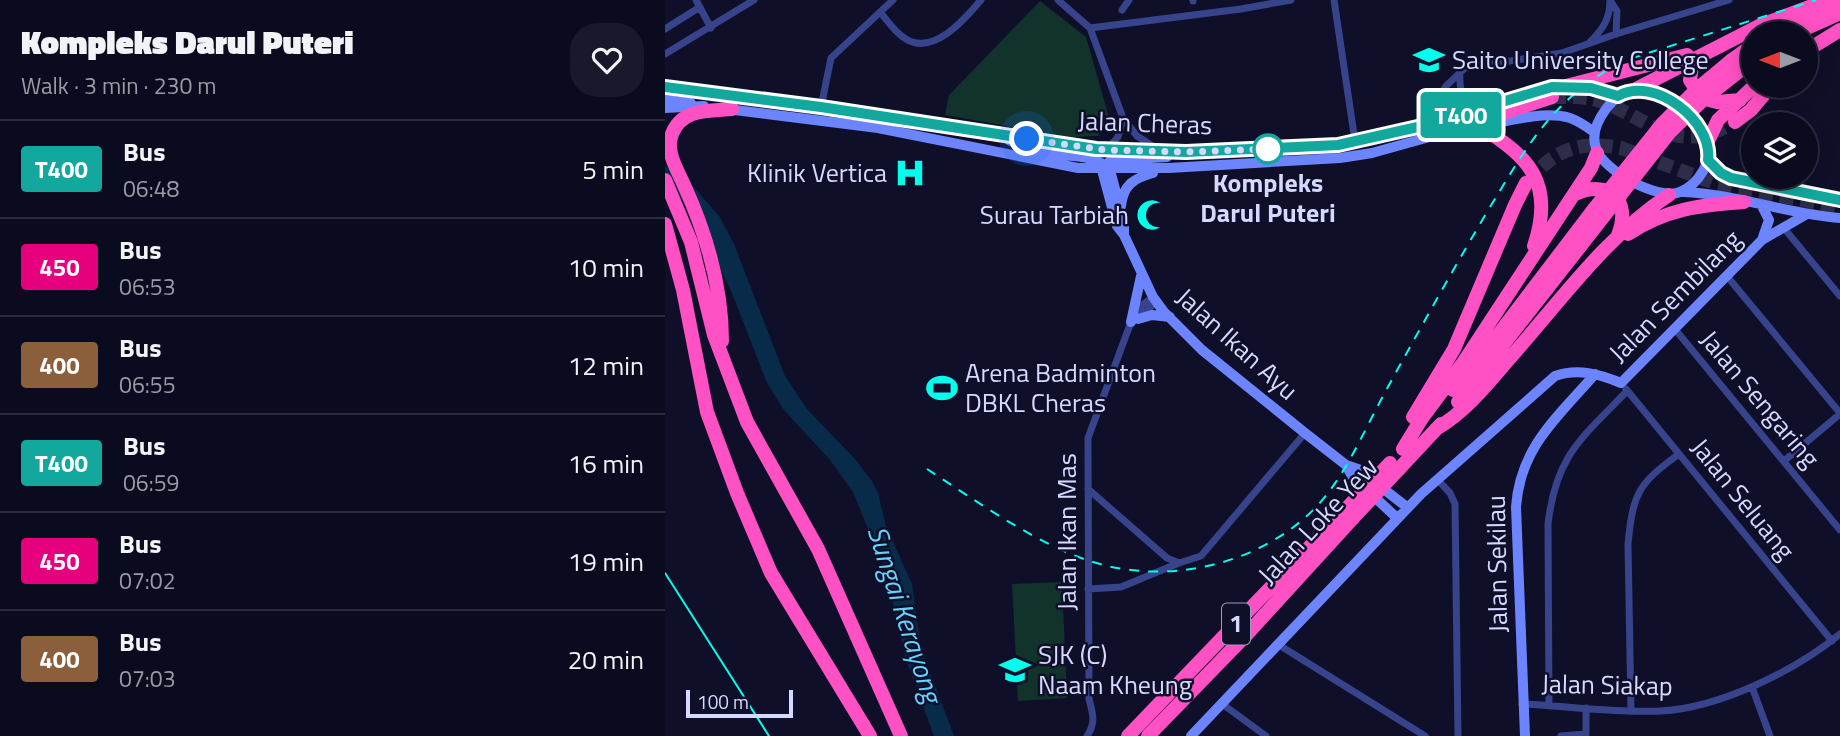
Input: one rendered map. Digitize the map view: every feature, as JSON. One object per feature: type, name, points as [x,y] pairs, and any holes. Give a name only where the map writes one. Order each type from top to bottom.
[{"type":"highway","points":[[1636,89],[1761,25],[1828,0]]},
{"type":"highway","points":[[1800,21],[1840,3]]},
{"type":"highway","points":[[1818,23],[1834,15]]},
{"type":"highway","points":[[1818,32],[1834,15]]},
{"type":"highway","points":[[1818,44],[1840,30]]},
{"type":"highway","points":[[1566,86],[1658,64],[1728,43]]},
{"type":"highway","points":[[1693,59],[1690,80],[1702,98],[1717,102],[1739,100]]},
{"type":"highway","name":"1","points":[[1436,429],[1495,358],[1662,124],[1696,90],[1741,64]]},
{"type":"highway","points":[[1450,131],[1552,97]]},
{"type":"highway","points":[[1735,122],[1761,98]]},
{"type":"highway","points":[[1708,141],[1717,120],[1739,100]]},
{"type":"highway","points":[[732,109],[687,115],[671,136],[670,151],[700,225],[714,335],[747,422],[818,549],[901,736]]},
{"type":"highway","points":[[1479,126],[1513,149],[1528,163],[1541,188],[1541,219],[1526,267]]},
{"type":"highway","points":[[1403,449],[1574,194],[1597,153]]},
{"type":"highway","points":[[665,180],[707,274]]},
{"type":"highway","points":[[1403,449],[1414,413],[1454,349],[1526,183]]},
{"type":"highway","points":[[1574,194],[1593,188],[1605,190],[1615,196],[1623,213],[1618,235]]},
{"type":"highway","points":[[1436,429],[1454,419],[1488,384],[1618,235],[1643,212],[1676,193]]},
{"type":"highway","points":[[1606,248],[1639,227],[1672,211],[1702,205],[1753,204]]},
{"type":"highway","name":"1","points":[[1403,449],[1599,212]]},
{"type":"highway","points":[[665,224],[683,290],[707,412],[737,493],[766,562],[868,734]]},
{"type":"highway","points":[[665,253],[692,335]]},
{"type":"highway","name":"Jalan Loke Yew","points":[[1128,736],[1394,466],[1436,429]]},
{"type":"highway","name":"Jalan Loke Yew","points":[[1394,466],[1403,449]]},
{"type":"highway","name":"Jalan Loke Yew","points":[[1148,736],[1248,633],[1348,515]]},
{"type":"main road","name":"Jalan Cheras","points":[[665,87],[821,107],[1106,150],[1186,152],[1338,145],[1422,126],[1552,87],[1591,88],[1618,96]]},
{"type":"main road","points":[[1676,193],[1699,178],[1708,160],[1708,141],[1702,130],[1672,102],[1652,92],[1636,89],[1618,96],[1602,114],[1594,132],[1597,153],[1610,166],[1646,190],[1676,193],[1707,193],[1753,204],[1840,218]]},
{"type":"main road","points":[[665,100],[707,106]]},
{"type":"main road","name":"Jalan Cheras","points":[[665,108],[707,106],[877,128],[1078,169],[1169,168],[1340,158],[1372,153],[1450,131],[1537,117],[1572,119],[1594,132]]},
{"type":"main road","points":[[1000,136],[1018,145],[1050,154],[1089,158],[1106,168],[1115,160],[1164,158],[1186,152]]},
{"type":"main road","points":[[1708,160],[1725,175],[1741,179]]},
{"type":"main road","name":"Jalan Ikan Ayu","points":[[1106,168],[1109,201],[1117,226],[1124,235],[1154,299],[1202,349],[1346,465],[1359,469],[1408,508]]},
{"type":"main road","name":"Jalan Ikan Ayu","points":[[1106,168],[1124,223],[1124,235]]},
{"type":"main road","points":[[1120,210],[1124,191],[1132,180],[1169,168]]},
{"type":"main road","points":[[1078,169],[1100,186],[1109,201]]},
{"type":"main road","name":"Jalan Sembilang","points":[[1751,189],[1749,192],[1753,204],[1769,219],[1762,240]]},
{"type":"main road","points":[[1784,189],[1840,200]]},
{"type":"main road","name":"Jalan Sembilang","points":[[1624,387],[1674,328],[1762,240],[1782,226],[1807,214]]},
{"type":"main road","points":[[1132,325],[1142,273]]},
{"type":"main road","points":[[1132,325],[1152,315],[1170,317]]},
{"type":"main road","points":[[1191,736],[1421,494],[1555,376],[1571,372],[1595,374],[1624,387]]},
{"type":"main road","name":"Jalan Sekilau","points":[[1525,736],[1516,507],[1518,484],[1522,470],[1537,442],[1595,374]]},
{"type":"main road","name":"Jalan Ikan Ayu","points":[[1346,465],[1352,476],[1397,518]]},
{"type":"main road","points":[[1394,496],[1404,498],[1421,494]]},
{"type":"main road","points":[[1379,537],[1385,524],[1385,506]]},
{"type":"street","points":[[665,54],[754,0]]},
{"type":"street","points":[[821,107],[831,58],[893,0]]},
{"type":"street","points":[[880,12],[904,38],[925,43],[937,41],[967,16],[981,0]]},
{"type":"street","points":[[1122,10],[1129,0]]},
{"type":"street","points":[[1237,0],[1241,9]]},
{"type":"street","points":[[1090,28],[1291,0]]},
{"type":"street","points":[[1334,0],[1355,141]]},
{"type":"street","points":[[1610,0],[1617,11],[1616,34]]},
{"type":"street","points":[[1588,44],[1602,31],[1607,21],[1610,0]]},
{"type":"street","points":[[1422,126],[1446,86],[1460,71],[1471,66],[1562,53],[1729,0]]},
{"type":"street","points":[[1060,1],[1090,28],[1123,118],[1137,136],[1161,151]]},
{"type":"street","points":[[665,29],[698,3],[711,28]]},
{"type":"street","points":[[1460,71],[1462,95],[1469,103],[1483,108]]},
{"type":"street","points":[[1106,150],[1118,137],[1123,118]]},
{"type":"street","points":[[1782,226],[1840,296]]},
{"type":"street","points":[[1726,275],[1840,414],[1784,461]]},
{"type":"street","name":"Jalan Ikan Mas","points":[[1087,736],[1094,719],[1089,699],[1090,429],[1132,325],[1142,305],[1154,299]]},
{"type":"street","name":"Jalan Sengaring","points":[[1674,328],[1840,530]]},
{"type":"street","name":"Jalan Seluang","points":[[1624,387],[1832,641]]},
{"type":"street","name":"Jalan Sembilang","points":[[1549,706],[1548,534],[1551,502],[1564,462],[1574,446],[1624,387]]},
{"type":"street","points":[[1088,589],[1121,587],[1179,563],[1193,560],[1209,548],[1305,433]]},
{"type":"street","points":[[1631,711],[1628,544],[1630,522],[1634,505],[1644,484],[1652,474],[1679,454]]},
{"type":"street","points":[[1437,479],[1450,493],[1455,504],[1458,736]]},
{"type":"street","points":[[1088,489],[1167,558],[1179,563]]},
{"type":"street","name":"Jalan Siakap","points":[[1522,704],[1631,711],[1683,708],[1752,687],[1804,660],[1840,634]]},
{"type":"street","points":[[1279,645],[1425,736]]},
{"type":"street","points":[[1752,687],[1770,736]]},
{"type":"street","points":[[1221,704],[1266,736]]},
{"type":"street","points":[[1561,736],[1587,734],[1586,708]]},
{"type":"green space","points":[[1040,1],[1086,37],[1110,121],[1098,136],[1069,137],[945,115],[949,95]]},
{"type":"green space","points":[[1062,582],[1067,698],[1018,701],[1012,584]]},
{"type":"water","name":"Sungai Kerayong","points":[[665,166],[692,185],[719,216],[734,244],[785,376],[807,409],[855,459],[872,481],[878,493],[886,526],[912,584],[921,648],[954,736],[934,736],[906,660],[886,573],[853,492],[830,460],[784,410],[767,383],[732,293],[689,204],[665,187]]},
{"type":"tunnel","points":[[1552,97],[1600,101],[1651,126],[1680,136],[1714,132],[1735,122]]},
{"type":"tunnel","points":[[1527,182],[1557,155],[1579,147],[1605,146],[1621,148],[1717,184],[1840,207]]},
{"type":"tram line","points":[[665,573],[769,736]]},
{"type":"railway","points":[[927,469],[1029,534],[1072,555],[1122,569],[1152,572],[1213,565],[1270,542],[1296,525],[1318,505],[1337,480],[1487,212],[1529,145],[1559,108],[1598,76],[1623,61],[1816,0]]},
{"type":"bus line","name":"T400","points":[[665,87],[821,107],[1096,149],[1186,152],[1338,145],[1422,126],[1552,87],[1591,88],[1618,96],[1636,89],[1661,95],[1693,119],[1708,141],[1708,160],[1721,173],[1731,178],[1840,200]]},
{"type":"place","name":"Saito University College","points":[[1429,60]]},
{"type":"place","name":"Kompleks Darul Puteri","points":[[1268,149]]},
{"type":"place","name":"Klinik Vertica","points":[[910,173]]},
{"type":"place","name":"Surau Tarbiah","points":[[1152,215]]},
{"type":"place","name":"Arena Badminton DBKL Cheras","points":[[942,388]]},
{"type":"place","name":"SJK (C) Naam Kheung","points":[[1015,670]]},
{"type":"route","points":[[1027,139],[1106,150],[1186,152],[1268,149]]}]
